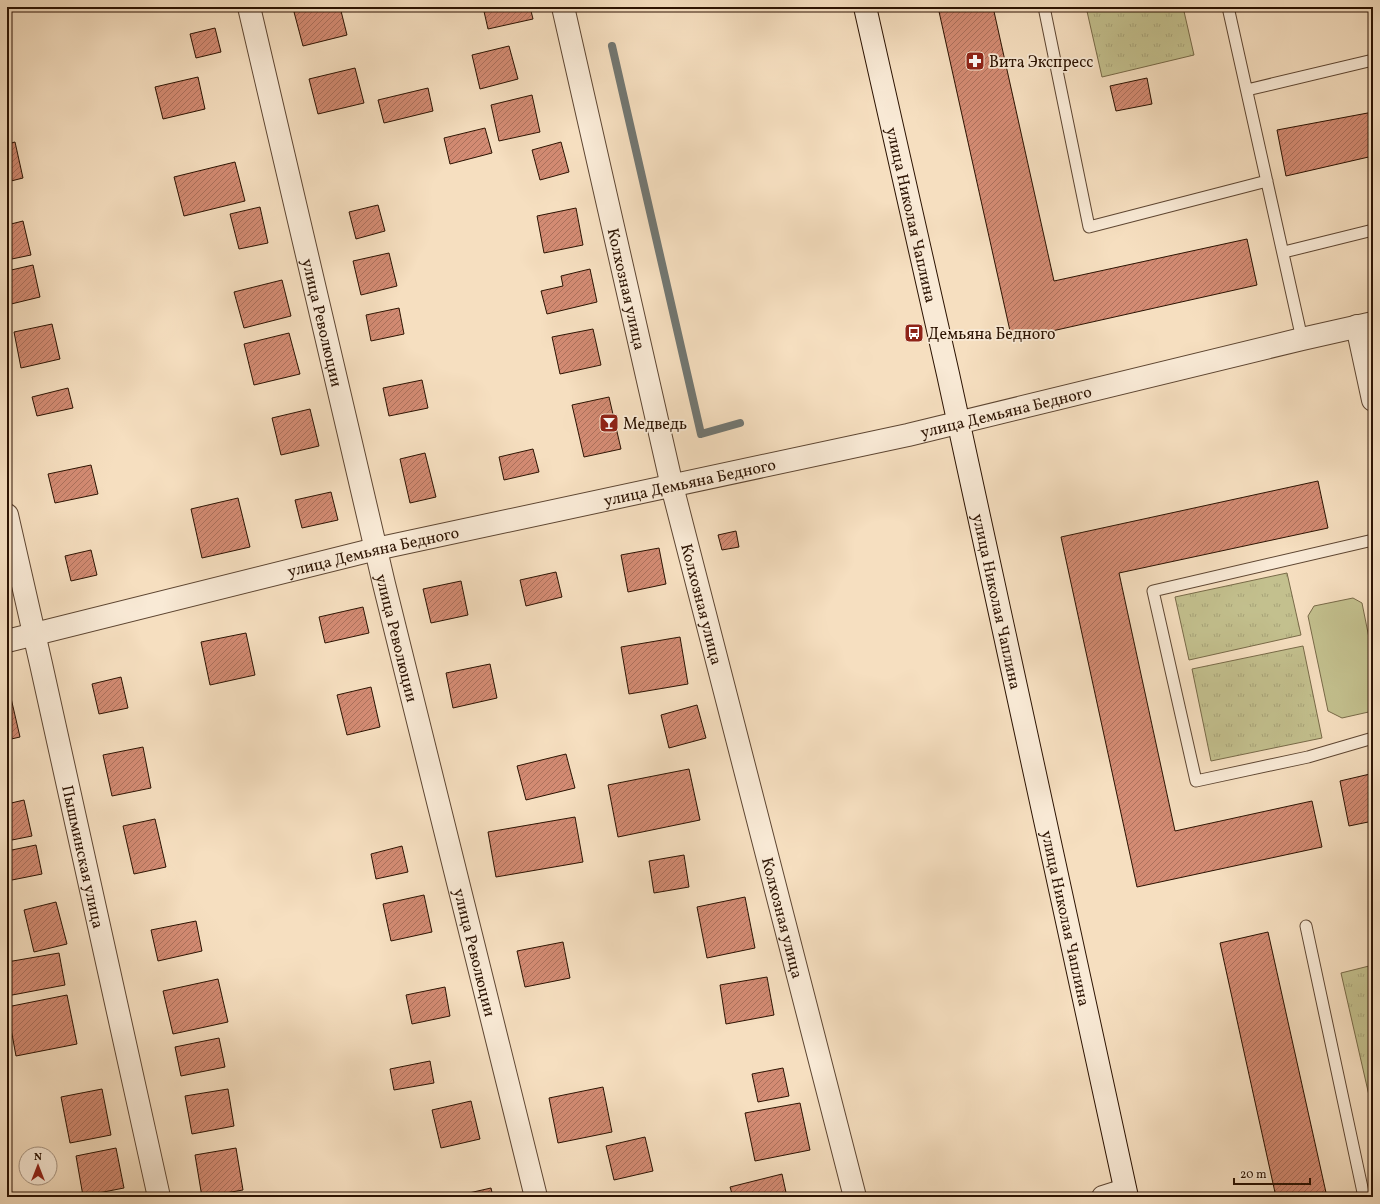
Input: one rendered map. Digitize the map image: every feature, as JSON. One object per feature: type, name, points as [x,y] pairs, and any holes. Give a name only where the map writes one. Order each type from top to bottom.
[{"type":"street","name":"улица Революции","points":[[249,7],[376,550],[536,1197]]},
{"type":"street","name":"Колхозная улица","points":[[564,7],[672,486],[855,1197]]},
{"type":"street","name":"улица Николая Чаплина","points":[[865,7],[958,423],[1126,1194]]},
{"type":"street","name":"улица Демьяна Бедного","points":[[7,641],[376,550],[958,423],[1365,325]]},
{"type":"street","points":[[1365,325],[1373,400]]},
{"type":"street","name":"Пышминская улица","points":[[7,515],[159,1197]]},
{"type":"street","points":[[1103,1197],[1126,1194]]},
{"type":"lane","points":[[1044,7],[1089,227],[1267,181]]},
{"type":"lane","points":[[1228,7],[1284,252],[1302,339]]},
{"type":"lane","points":[[1247,90],[1373,60]]},
{"type":"lane","points":[[1284,252],[1373,230]]},
{"type":"lane","points":[[1373,540],[1153,591],[1196,781],[1308,756],[1373,738]]},
{"type":"lane","points":[[1306,926],[1364,1197]]},
{"type":"green space","points":[[1086,7],[1183,7],[1194,55],[1102,77]]},
{"type":"green space","points":[[1287,573],[1301,635],[1189,660],[1175,597]]},
{"type":"green space","points":[[1353,598],[1362,603],[1373,658],[1373,711],[1342,718],[1328,711],[1308,616],[1314,606]]},
{"type":"green space","points":[[1303,646],[1322,738],[1211,761],[1192,669]]},
{"type":"green space","points":[[1373,965],[1373,1113],[1341,973]]},
{"type":"building","points":[[177,7],[194,7],[178,11]]},
{"type":"building","points":[[312,7],[340,7],[347,35],[303,46],[294,12]]},
{"type":"building","points":[[483,7],[530,7],[533,19],[488,29]]},
{"type":"building","points":[[938,7],[993,7],[1054,281],[1247,239],[1257,285],[1012,340]]},
{"type":"building","points":[[215,28],[221,52],[196,58],[190,34]]},
{"type":"building","points":[[509,46],[518,79],[480,89],[472,55]]},
{"type":"building","points":[[355,68],[364,103],[318,114],[309,79]]},
{"type":"building","points":[[198,77],[205,109],[163,119],[155,87]]},
{"type":"building","points":[[1147,78],[1152,104],[1116,111],[1110,86]]},
{"type":"building","points":[[428,88],[433,111],[384,123],[378,100]]},
{"type":"building","points":[[532,95],[540,132],[499,141],[491,105]]},
{"type":"building","points":[[1373,112],[1373,156],[1286,176],[1277,130]]},
{"type":"building","points":[[485,128],[492,153],[450,164],[444,138]]},
{"type":"building","points":[[15,142],[23,178],[7,182],[7,144]]},
{"type":"building","points":[[561,142],[569,172],[540,180],[532,150]]},
{"type":"building","points":[[235,162],[245,201],[184,216],[174,177]]},
{"type":"building","points":[[378,205],[385,231],[356,239],[349,212]]},
{"type":"building","points":[[260,207],[268,243],[239,249],[230,214]]},
{"type":"building","points":[[576,208],[583,245],[544,253],[537,216]]},
{"type":"building","points":[[23,221],[31,255],[7,260],[7,225]]},
{"type":"building","points":[[389,253],[397,286],[361,295],[353,261]]},
{"type":"building","points":[[33,265],[40,297],[7,305],[7,271]]},
{"type":"building","points":[[590,269],[597,302],[547,314],[541,291],[563,286],[561,276]]},
{"type":"building","points":[[282,280],[291,316],[244,328],[234,292]]},
{"type":"building","points":[[399,308],[404,334],[371,341],[366,315]]},
{"type":"building","points":[[52,324],[60,359],[21,368],[14,332]]},
{"type":"building","points":[[593,329],[601,365],[560,374],[552,337]]},
{"type":"building","points":[[289,333],[300,374],[254,385],[244,344]]},
{"type":"building","points":[[422,380],[428,408],[389,416],[383,388]]},
{"type":"building","points":[[68,388],[73,408],[37,416],[32,397]]},
{"type":"building","points":[[609,397],[621,449],[584,457],[572,405]]},
{"type":"building","points":[[310,409],[319,446],[281,455],[272,418]]},
{"type":"building","points":[[533,449],[539,472],[504,480],[499,457]]},
{"type":"building","points":[[425,453],[436,497],[410,503],[400,459]]},
{"type":"building","points":[[91,465],[98,494],[55,503],[48,474]]},
{"type":"building","points":[[1318,481],[1328,528],[1119,573],[1175,831],[1312,801],[1322,847],[1137,887],[1061,537]]},
{"type":"building","points":[[331,492],[338,520],[302,528],[295,500]]},
{"type":"building","points":[[238,498],[250,547],[202,558],[191,509]]},
{"type":"building","points":[[736,531],[739,547],[722,550],[718,535]]},
{"type":"building","points":[[659,548],[666,584],[628,592],[621,555]]},
{"type":"building","points":[[91,550],[97,575],[71,581],[65,556]]},
{"type":"building","points":[[556,572],[562,597],[526,606],[520,580]]},
{"type":"building","points":[[461,581],[468,615],[431,623],[423,589]]},
{"type":"building","points":[[363,607],[369,633],[325,643],[319,617]]},
{"type":"building","points":[[246,633],[255,675],[210,685],[201,642]]},
{"type":"building","points":[[680,637],[688,684],[629,694],[621,647]]},
{"type":"building","points":[[490,664],[497,698],[453,708],[446,673]]},
{"type":"building","points":[[121,677],[128,708],[99,714],[92,684]]},
{"type":"building","points":[[371,687],[380,727],[347,735],[337,695]]},
{"type":"building","points":[[11,698],[20,737],[7,740],[7,699]]},
{"type":"building","points":[[697,705],[706,738],[669,748],[661,715]]},
{"type":"building","points":[[143,747],[151,788],[112,796],[103,755]]},
{"type":"building","points":[[566,754],[575,788],[526,800],[517,766]]},
{"type":"building","points":[[689,769],[700,820],[618,837],[608,785]]},
{"type":"building","points":[[1370,774],[1373,789],[1373,821],[1349,826],[1340,781]]},
{"type":"building","points":[[24,800],[32,836],[7,841],[7,804]]},
{"type":"building","points":[[575,817],[583,862],[496,877],[488,832]]},
{"type":"building","points":[[155,819],[166,867],[134,874],[123,826]]},
{"type":"building","points":[[36,845],[42,874],[7,881],[7,851]]},
{"type":"building","points":[[402,846],[408,872],[376,879],[371,854]]},
{"type":"building","points":[[684,855],[689,887],[654,893],[649,861]]},
{"type":"building","points":[[424,895],[432,932],[391,941],[383,904]]},
{"type":"building","points":[[745,897],[755,948],[707,958],[697,907]]},
{"type":"building","points":[[56,902],[67,944],[34,952],[24,910]]},
{"type":"building","points":[[196,921],[202,951],[158,961],[151,930]]},
{"type":"building","points":[[1268,932],[1327,1197],[1276,1197],[1220,943]]},
{"type":"building","points":[[563,942],[570,978],[525,987],[517,951]]},
{"type":"building","points":[[59,953],[65,985],[7,996],[7,962]]},
{"type":"building","points":[[767,977],[774,1015],[726,1024],[720,985]]},
{"type":"building","points":[[218,979],[228,1022],[173,1034],[163,991]]},
{"type":"building","points":[[445,987],[450,1016],[412,1024],[406,995]]},
{"type":"building","points":[[67,995],[77,1044],[16,1056],[7,1007]]},
{"type":"building","points":[[219,1038],[225,1067],[181,1076],[175,1047]]},
{"type":"building","points":[[430,1061],[434,1083],[394,1090],[390,1069]]},
{"type":"building","points":[[783,1068],[789,1096],[758,1102],[752,1074]]},
{"type":"building","points":[[603,1087],[612,1132],[558,1143],[549,1098]]},
{"type":"building","points":[[102,1089],[111,1135],[70,1143],[61,1097]]},
{"type":"building","points":[[228,1089],[234,1126],[192,1134],[185,1096]]},
{"type":"building","points":[[471,1101],[480,1139],[441,1148],[432,1110]]},
{"type":"building","points":[[800,1103],[810,1150],[755,1161],[745,1113]]},
{"type":"building","points":[[645,1137],[653,1171],[614,1180],[606,1146]]},
{"type":"building","points":[[116,1148],[124,1188],[83,1196],[76,1156]]},
{"type":"building","points":[[236,1148],[243,1190],[202,1197],[195,1155]]},
{"type":"building","points":[[782,1174],[787,1197],[733,1197],[730,1187]]},
{"type":"building","points":[[491,1188],[493,1197],[451,1197]]},
{"type":"waterway","points":[[612,46],[701,434],[740,423]]},
{"type":"place","name":"Вита Экспресс","points":[[975,61]]},
{"type":"place","name":"Демьяна Бедного","points":[[914,333]]},
{"type":"place","name":"Медведь","points":[[609,423]]}]
